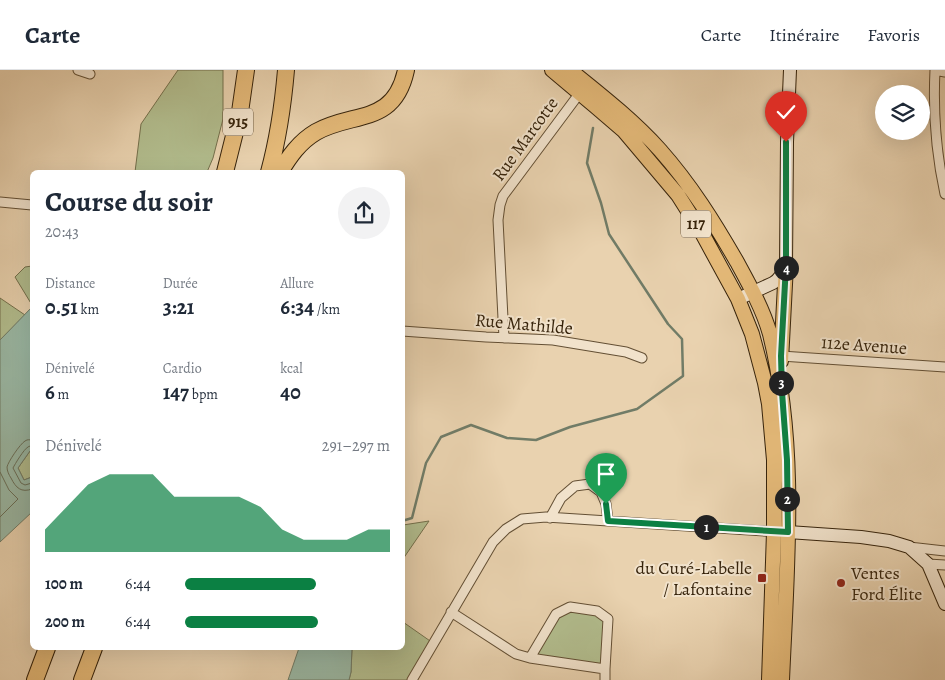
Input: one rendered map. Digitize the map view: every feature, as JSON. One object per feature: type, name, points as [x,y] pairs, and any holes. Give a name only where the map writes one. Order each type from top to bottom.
[{"type":"highway","name":"915","points":[[226,170],[240,112],[246,70]]},
{"type":"highway","name":"915","points":[[269,170],[279,129],[286,70]]},
{"type":"highway","points":[[281,170],[289,157],[314,133],[329,126],[370,115],[386,106],[400,88],[406,70]]},
{"type":"highway","points":[[35,680],[46,650]]},
{"type":"highway","points":[[82,680],[93,650]]},
{"type":"main road","name":"117","points":[[552,70],[621,113],[659,149],[687,183],[716,225],[753,292],[769,332],[782,392],[787,460],[769,680]]},
{"type":"main road","name":"117","points":[[570,70],[583,88],[624,131],[678,195],[702,233],[738,299],[752,334],[765,383],[781,532],[782,680]]},
{"type":"main road","points":[[782,392],[781,356],[786,265],[786,142],[790,70]]},
{"type":"main road","points":[[738,299],[773,284],[784,272],[786,265]]},
{"type":"main road","points":[[781,532],[861,537],[889,541],[909,547],[928,564],[945,604]]},
{"type":"street","points":[[78,70],[90,74]]},
{"type":"street","points":[[945,72],[935,70],[935,126],[945,194]]},
{"type":"street","name":"Rue Marcotte","points":[[504,338],[498,220],[500,206],[509,188],[583,88]]},
{"type":"street","points":[[0,202],[30,205]]},
{"type":"street","name":"Rue Mathilde","points":[[405,331],[486,338],[553,340],[626,352],[642,358]]},
{"type":"street","name":"112e Avenue","points":[[781,356],[945,366]]},
{"type":"street","points":[[550,518],[561,498],[576,486],[590,484],[601,492],[606,504],[608,521]]},
{"type":"street","points":[[412,680],[493,542],[506,529],[522,519],[550,518],[781,532]]},
{"type":"street","points":[[909,547],[945,551]]},
{"type":"street","points":[[928,564],[945,565]]},
{"type":"street","points":[[530,658],[556,614],[570,607],[597,611],[608,619],[604,680]]},
{"type":"street","points":[[451,612],[516,654],[530,658],[605,669]]},
{"type":"shaded area","points":[[178,70],[223,70],[223,119],[213,158],[208,170],[135,170],[141,124]]},
{"type":"shaded area","points":[[30,266],[30,302],[15,277],[25,267]]},
{"type":"shaded area","points":[[0,298],[25,315],[0,340]]},
{"type":"shaded area","points":[[30,451],[30,478],[24,480],[18,468]]},
{"type":"shaded area","points":[[429,521],[405,556],[405,525]]},
{"type":"shaded area","points":[[570,607],[608,619],[605,669],[530,658],[556,614]]},
{"type":"shaded area","points":[[405,623],[433,643],[412,680],[349,680],[352,650],[405,650]]},
{"type":"water","points":[[30,309],[30,451],[18,468],[24,480],[30,478],[30,514],[0,542],[0,340]]},
{"type":"water","points":[[298,650],[352,650],[349,680],[288,680]]},
{"type":"waterway","points":[[405,520],[412,518],[426,463],[441,437],[471,425],[507,438],[536,440],[570,427],[637,409],[683,376],[682,339],[668,324],[609,234],[601,203],[587,163],[593,128]]},
{"type":"place","name":"du Curé-Labelle / Lafontaine","points":[[762,578]]},
{"type":"place","name":"Ventes Ford Élite","points":[[841,583]]},
{"type":"route","points":[[606,504],[608,521],[788,532],[787,460],[781,356],[786,265],[786,142]]}]
